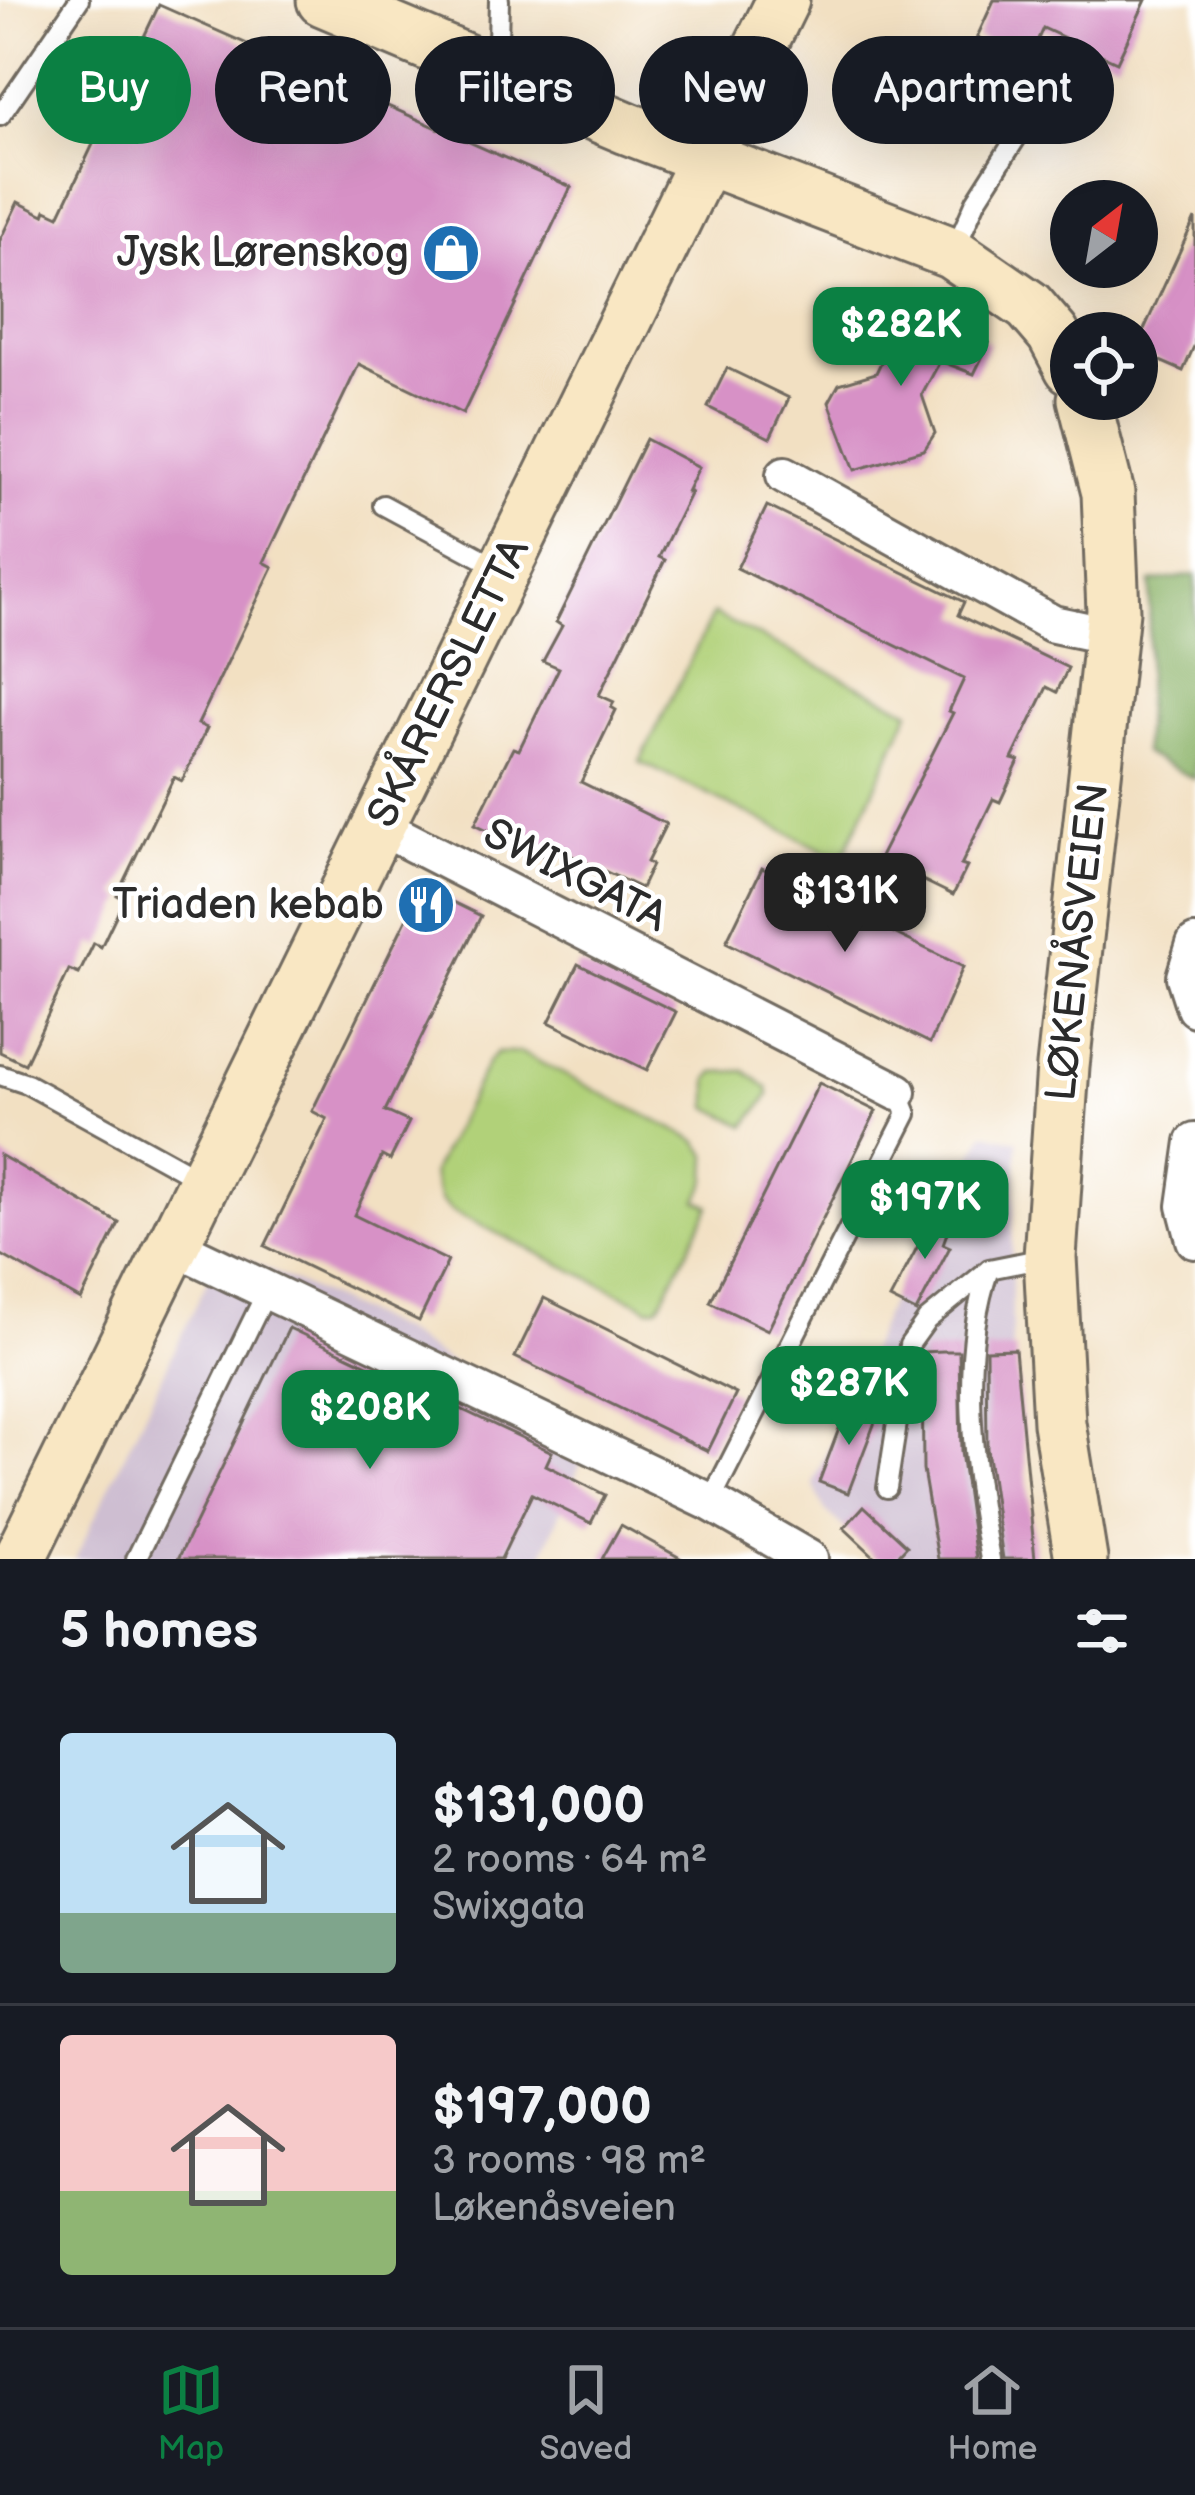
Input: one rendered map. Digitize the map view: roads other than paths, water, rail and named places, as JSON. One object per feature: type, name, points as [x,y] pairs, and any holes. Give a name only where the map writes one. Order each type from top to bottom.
[{"type":"street","points":[[323,0],[415,39]]},
{"type":"street","name":"SKÅRERSLETTA","points":[[19,1559],[783,0]]},
{"type":"street","points":[[615,122],[952,253],[1029,306],[1050,330]]},
{"type":"street","name":"LØKENÅSVEIEN","points":[[1081,1559],[1059,1423],[1050,1257],[1063,1066],[1109,636],[1112,532],[1090,420]]},
{"type":"street","points":[[785,476],[1053,624],[1109,636]]},
{"type":"street","name":"SWIXGATA","points":[[379,826],[898,1091]]},
{"type":"street","points":[[1195,944],[1185,977],[1195,1007]]},
{"type":"street","points":[[1195,1142],[1186,1206],[1195,1240]]},
{"type":"street","points":[[174,1246],[710,1502],[809,1559]]},
{"type":"lane","points":[[0,116],[79,0]]},
{"type":"lane","points":[[498,36],[499,0]]},
{"type":"lane","points":[[952,253],[976,201],[1012,144]]},
{"type":"lane","points":[[383,505],[505,571]]},
{"type":"lane","points":[[0,1075],[27,1084],[205,1182]]},
{"type":"lane","name":"SWIXGATA","points":[[710,1502],[907,1114],[898,1091]]},
{"type":"lane","points":[[887,1488],[909,1346],[927,1320],[989,1269],[1050,1257]]},
{"type":"lane","points":[[989,1269],[974,1311],[973,1467],[990,1559]]},
{"type":"lane","points":[[136,1559],[267,1292]]},
{"type":"place","name":"Jysk Lørenskog","points":[[451,253]]},
{"type":"place","name":"Triaden kebab","points":[[426,905]]}]
